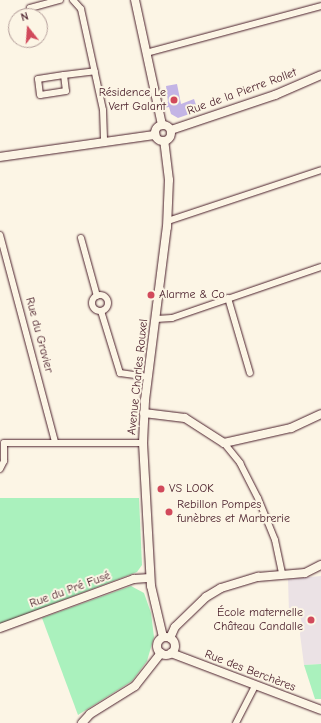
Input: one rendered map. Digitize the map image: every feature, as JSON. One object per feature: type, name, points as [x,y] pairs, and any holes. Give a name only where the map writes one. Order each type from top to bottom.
[{"type":"street","points":[[30,8],[60,0]]},
{"type":"street","points":[[73,0],[81,9],[95,71],[103,110],[104,143]]},
{"type":"street","points":[[0,157],[155,135],[164,142],[170,138],[171,130],[162,125],[135,0]]},
{"type":"street","points":[[146,53],[321,6]]},
{"type":"street","points":[[64,75],[66,91],[40,95],[38,79],[64,75],[95,71]]},
{"type":"street","name":"Rue de la Pierre Rollet","points":[[171,130],[275,95],[321,75]]},
{"type":"street","points":[[155,135],[156,130],[162,125]]},
{"type":"street","name":"Avenue Charles Rouxel","points":[[164,142],[169,180],[168,221],[148,377],[144,413],[143,443],[150,578],[166,638]]},
{"type":"street","points":[[168,221],[321,170]]},
{"type":"street","name":"Rue du Gravier","points":[[0,235],[55,442]]},
{"type":"street","points":[[81,238],[97,296],[92,304],[101,311],[120,373],[148,377]]},
{"type":"street","points":[[156,319],[172,318],[321,267]]},
{"type":"street","points":[[97,296],[105,297],[108,301],[107,306],[101,311]]},
{"type":"street","points":[[228,298],[250,372]]},
{"type":"street","points":[[144,413],[184,418],[224,443],[240,463],[258,498],[275,540],[282,573]]},
{"type":"street","points":[[224,443],[291,428],[321,414]]},
{"type":"street","points":[[0,469],[4,461],[2,441],[143,443]]},
{"type":"street","points":[[161,653],[158,643],[166,638],[175,626],[213,592],[244,580],[282,573],[304,573],[321,565]]},
{"type":"street","name":"Rue du Pré Fusé","points":[[0,628],[134,579],[150,578]]},
{"type":"street","points":[[161,653],[171,653],[175,645],[166,638]]},
{"type":"street","points":[[82,723],[90,714],[135,686],[161,653]]},
{"type":"street","name":"Rue des Berchères","points":[[171,653],[321,710]]},
{"type":"street","points":[[236,723],[255,686]]},
{"type":"shaded area","name":"École maternelle Château Candalle","points":[[321,576],[321,664],[304,665],[300,634],[302,623],[299,613],[289,613],[288,579]]},
{"type":"green space","points":[[0,498],[139,498],[142,565],[137,572],[0,624]]},
{"type":"green space","points":[[131,586],[144,593],[151,613],[154,637],[147,661],[132,681],[78,715],[42,618]]},
{"type":"green space","points":[[321,664],[321,699],[315,699],[304,665]]},
{"type":"building","name":"Résidence Le Vert Galant","points":[[177,84],[181,104],[194,99],[198,111],[178,118],[171,114],[169,107],[164,108],[168,102],[166,86]]},
{"type":"place","name":"Résidence Le Vert Galant","points":[[174,100]]},
{"type":"place","name":"Alarme & Co","points":[[151,295]]},
{"type":"place","name":"VS LOOK","points":[[161,489]]},
{"type":"place","name":"Rebillon Pompes funèbres et Marbrerie","points":[[169,512]]},
{"type":"place","name":"École maternelle Château Candalle","points":[[311,620]]}]
